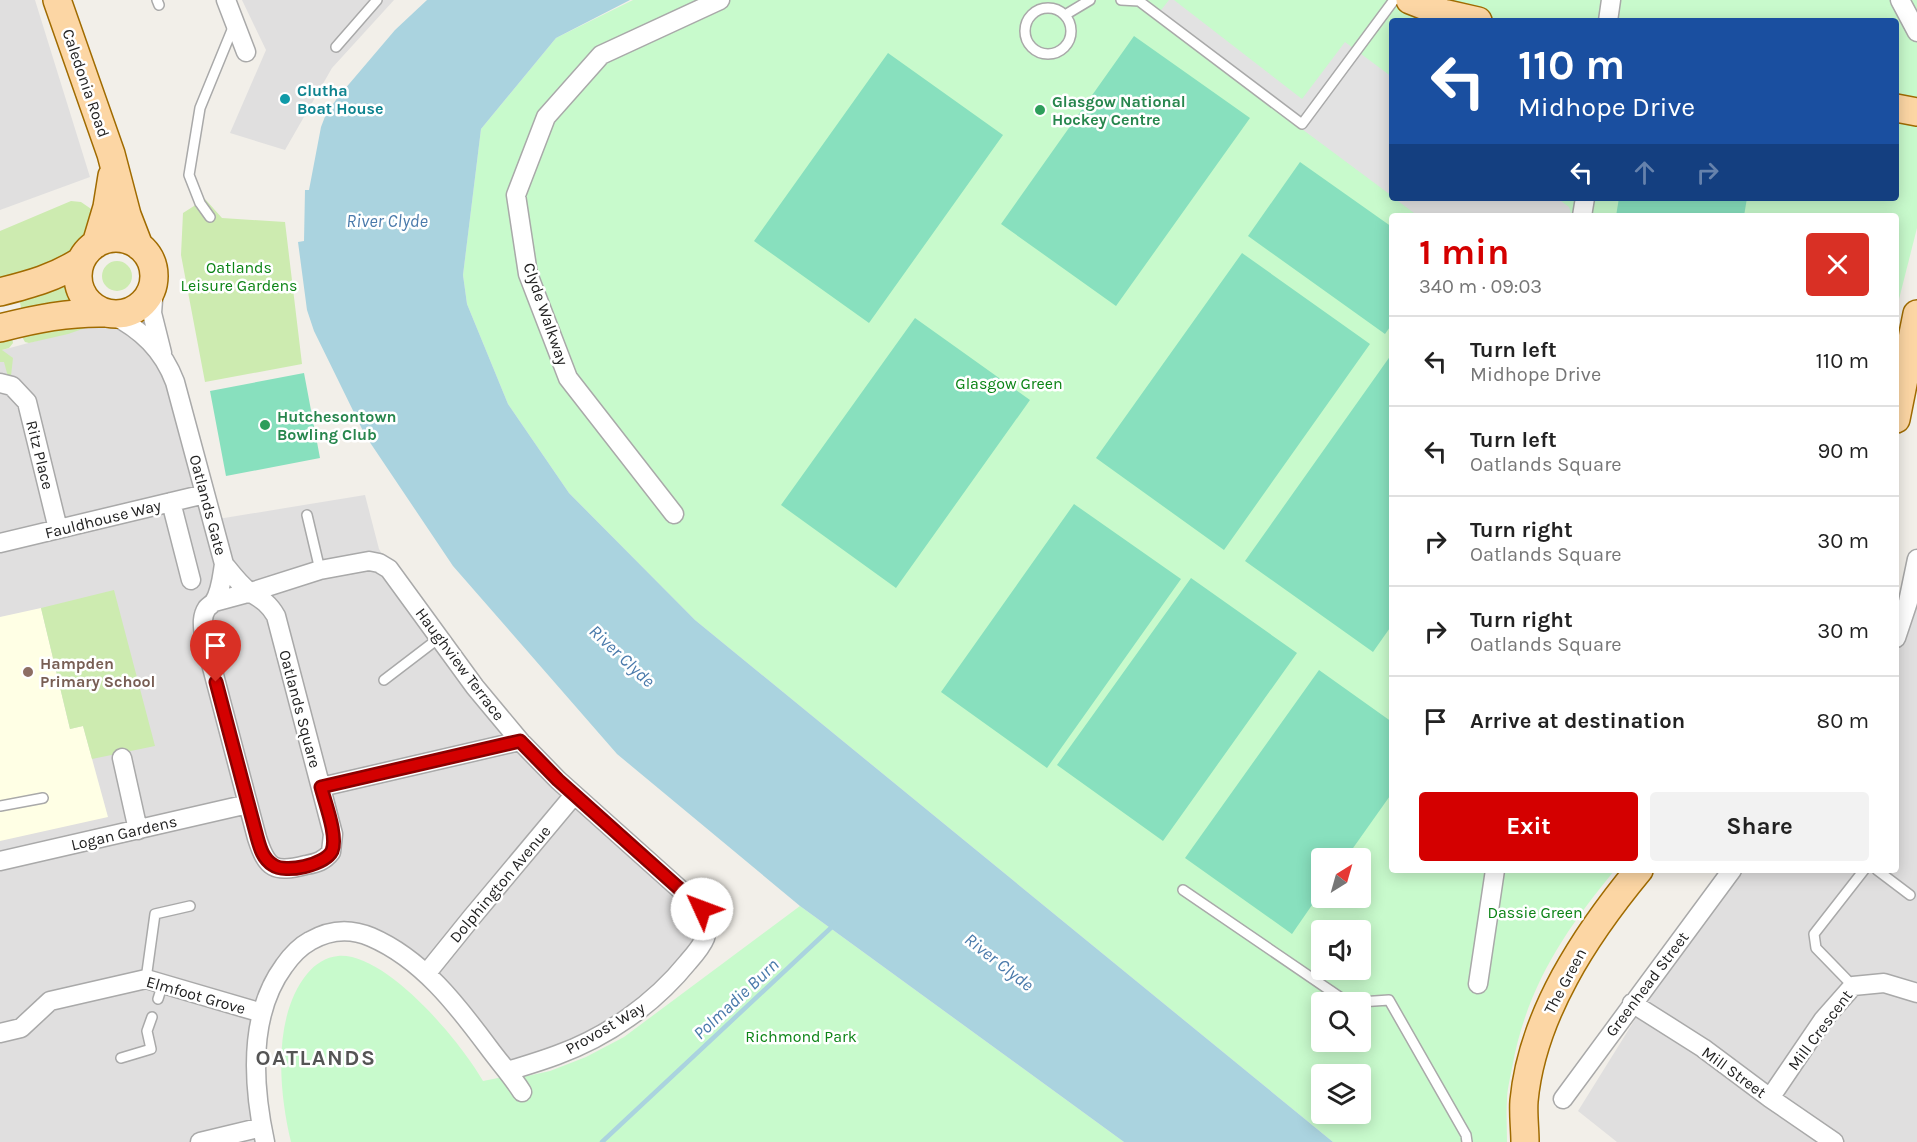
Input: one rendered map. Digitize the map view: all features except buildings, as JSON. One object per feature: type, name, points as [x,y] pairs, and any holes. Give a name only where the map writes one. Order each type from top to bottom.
[{"type":"main road","name":"Caledonia Road","points":[[57,0],[111,154],[126,215],[139,246]]},
{"type":"main road","points":[[1410,0],[1443,13],[1465,18]]},
{"type":"main road","points":[[1899,109],[1917,112]]},
{"type":"main road","name":"Caledonia Road","points":[[89,253],[107,207],[114,166]]},
{"type":"main road","points":[[0,292],[61,273],[106,240],[118,238],[129,240],[148,255],[153,266],[154,287],[145,302],[124,314],[61,315],[0,328]]},
{"type":"main road","points":[[89,253],[78,274],[80,286],[85,298],[94,307],[109,314]]},
{"type":"main road","points":[[1899,404],[1917,314]]},
{"type":"main road","name":"The Green","points":[[1525,1142],[1524,1102],[1529,1068],[1548,1010],[1566,974],[1605,911],[1637,873]]},
{"type":"street","points":[[226,0],[246,52]]},
{"type":"street","name":"Clyde Walkway","points":[[674,514],[568,378],[528,274],[516,195],[546,117],[601,56],[720,0]]},
{"type":"street","points":[[1608,18],[1611,0]]},
{"type":"street","points":[[1900,0],[1917,32]]},
{"type":"street","points":[[154,287],[152,313],[162,354]]},
{"type":"street","points":[[109,314],[137,330],[162,354]]},
{"type":"street","name":"Oatlands Gate","points":[[162,354],[175,382],[224,564]]},
{"type":"street","name":"Ritz Place","points":[[6,384],[27,402],[58,529]]},
{"type":"street","name":"Fauldhouse Way","points":[[0,543],[205,494]]},
{"type":"street","points":[[171,502],[191,580]]},
{"type":"street","points":[[1899,629],[1908,602],[1917,558]]},
{"type":"street","name":"Haughview Terrace","points":[[251,592],[320,570],[369,561],[379,562],[395,576],[475,687],[520,741],[574,795],[695,901]]},
{"type":"street","name":"Oatlands Square","points":[[224,564],[235,579],[267,602],[276,616],[333,834],[334,843],[331,852],[320,862],[288,870],[274,867],[262,854],[204,637],[203,615],[214,602],[221,585],[224,564]]},
{"type":"street","points":[[214,602],[251,592]]},
{"type":"street","points":[[321,787],[520,741]]},
{"type":"street","points":[[122,758],[138,830]]},
{"type":"street","name":"Dolphington Avenue","points":[[426,974],[574,795]]},
{"type":"street","name":"Logan Gardens","points":[[0,861],[249,804]]},
{"type":"street","points":[[1478,984],[1495,873]]},
{"type":"street","name":"Greenhead Street","points":[[1563,1099],[1730,873]]},
{"type":"street","name":"Provost Way","points":[[508,1071],[559,1054],[582,1043],[625,1019],[658,995],[682,970],[702,945],[706,936],[707,919],[695,901]]},
{"type":"street","points":[[200,1142],[263,1135],[256,1072],[262,1013],[275,980],[292,956],[304,944],[323,934],[350,931],[370,937],[407,958],[460,1009],[522,1092]]},
{"type":"street","name":"Mill Crescent","points":[[1770,1098],[1823,1020],[1853,986],[1884,983],[1917,993]]},
{"type":"street","name":"Elmfoot Grove","points":[[0,1033],[21,1028],[50,1001],[156,987],[262,1013]]},
{"type":"street","name":"Mill Street","points":[[1632,1003],[1703,1048],[1826,1140]]},
{"type":"lane","points":[[336,48],[377,0]]},
{"type":"lane","points":[[1065,15],[1090,0]]},
{"type":"lane","points":[[1121,0],[1139,1],[1302,124],[1394,0]]},
{"type":"lane","points":[[1051,8],[1065,15],[1071,28],[1068,43],[1064,49],[1057,53],[1042,54],[1029,46],[1024,31],[1029,16],[1035,11],[1051,8]]},
{"type":"lane","points":[[210,217],[200,203],[189,175],[200,108],[235,22]]},
{"type":"lane","points":[[307,515],[320,570]]},
{"type":"lane","points":[[384,680],[439,638]]},
{"type":"lane","points":[[0,806],[43,798]]},
{"type":"lane","points":[[1853,986],[1816,948],[1814,934],[1862,873]]},
{"type":"lane","points":[[1881,873],[1910,895]]},
{"type":"lane","points":[[1183,890],[1332,992]]},
{"type":"lane","points":[[156,987],[155,914],[190,906]]},
{"type":"lane","points":[[1371,1001],[1389,1000],[1466,1135],[1467,1142]]},
{"type":"lane","points":[[121,1058],[151,1049],[147,1031],[152,1017]]},
{"type":"shaded area","points":[[0,0],[35,0],[90,177],[0,210]]},
{"type":"shaded area","points":[[242,0],[394,0],[332,68],[285,150],[230,133],[266,50]]},
{"type":"shaded area","points":[[1169,0],[1174,0],[1302,99],[1345,42],[1389,75],[1389,194],[1154,19]]},
{"type":"shaded area","points":[[1398,201],[1561,201],[1569,207],[1571,213],[1414,213]]},
{"type":"shaded area","points":[[104,323],[120,326],[162,354],[212,520],[365,495],[379,549],[395,577],[475,687],[695,901],[707,927],[641,1008],[517,1068],[460,1009],[370,937],[304,944],[262,1013],[265,1142],[0,1142],[0,362],[4,361],[2,350]]},
{"type":"shaded area","points":[[1917,583],[1917,1142],[1617,1142],[1578,1111],[1652,992],[1736,873],[1899,873],[1899,637]]},
{"type":"shaded area","name":"Hampden Primary School","points":[[41,608],[70,729],[83,726],[108,817],[0,841],[0,617]]},
{"type":"green space","name":"Glasgow Green","points":[[633,0],[1917,0],[1917,228],[1899,299],[1899,213],[1389,213],[1389,873],[1613,873],[1564,939],[1537,987],[1527,1012],[1518,1039],[1508,1088],[1507,1142],[1333,1142],[1311,1124],[695,620],[569,493],[508,404],[467,304],[463,275],[481,129],[556,38]]},
{"type":"green space","points":[[1134,36],[1250,118],[1116,306],[1001,224]]},
{"type":"green space","points":[[888,53],[1003,135],[869,323],[754,241]]},
{"type":"green space","points":[[1300,162],[1389,225],[1389,328],[1385,334],[1248,236]]},
{"type":"green space","name":"Oatlands Leisure Gardens","points":[[205,199],[222,218],[285,222],[302,364],[205,382],[181,255],[183,213]]},
{"type":"green space","points":[[71,201],[81,202],[97,213],[94,225],[76,252],[0,284],[0,231]]},
{"type":"green space","points":[[1618,201],[1746,201],[1744,213],[1616,213]]},
{"type":"green space","points":[[1242,253],[1370,344],[1224,550],[1096,458]]},
{"type":"green space","points":[[117,261],[123,262],[131,270],[131,282],[123,290],[117,291],[111,290],[103,282],[102,276],[103,270],[111,262]]},
{"type":"green space","points":[[69,279],[75,300],[22,313],[19,297]]},
{"type":"green space","points":[[915,318],[1030,400],[896,588],[781,505]]},
{"type":"green space","points":[[100,323],[68,334],[29,343],[25,342],[21,335]]},
{"type":"green space","points":[[0,337],[12,337],[13,343],[9,348],[2,350],[13,358],[11,376],[8,377],[4,362],[0,362]]},
{"type":"green space","points":[[1389,358],[1389,629],[1373,652],[1245,561]]},
{"type":"green space","name":"Hutchesontown Bowling Club","points":[[304,373],[320,458],[226,476],[210,391]]},
{"type":"green space","points":[[1074,504],[1181,579],[1047,768],[941,692]]},
{"type":"green space","points":[[1191,578],[1297,653],[1163,841],[1057,765]]},
{"type":"green space","points":[[114,590],[155,746],[92,759],[83,726],[70,729],[41,608]]},
{"type":"green space","points":[[1319,670],[1389,720],[1389,797],[1353,848],[1311,848],[1311,906],[1292,934],[1185,858]]},
{"type":"green space","name":"Richmond Park","points":[[800,906],[1124,1142],[291,1142],[282,1078],[283,1033],[288,1011],[296,992],[310,970],[325,959],[338,956],[357,959],[378,968],[399,984],[440,1023],[458,1044],[483,1081],[503,1077],[518,1078],[550,1071],[586,1057],[624,1037]]},
{"type":"water","name":"River Clyde","points":[[427,0],[630,0],[556,38],[481,129],[463,275],[467,304],[508,404],[569,493],[695,620],[1333,1142],[1124,1142],[800,906],[617,754],[453,566],[365,435],[314,331],[307,310],[298,242],[304,241],[305,190],[309,190],[321,127],[326,114],[395,30]]},
{"type":"waterway","name":"Polmadie Burn","points":[[602,1142],[835,924]]},
{"type":"place","name":"Clutha Boat House","points":[[285,99]]},
{"type":"place","name":"Glasgow National Hockey Centre","points":[[1040,110]]},
{"type":"place","name":"Hutchesontown Bowling Club","points":[[265,425]]},
{"type":"place","name":"Hampden Primary School","points":[[28,672]]},
{"type":"district","name":"OATLANDS","points":[[316,1058]]},
{"type":"route","points":[[216,682],[262,854],[274,867],[288,870],[320,862],[331,852],[334,843],[333,834],[321,787],[520,741],[558,780],[702,909]]},
{"type":"park label","name":"Dassie Green","points":[[1535,912]]}]
